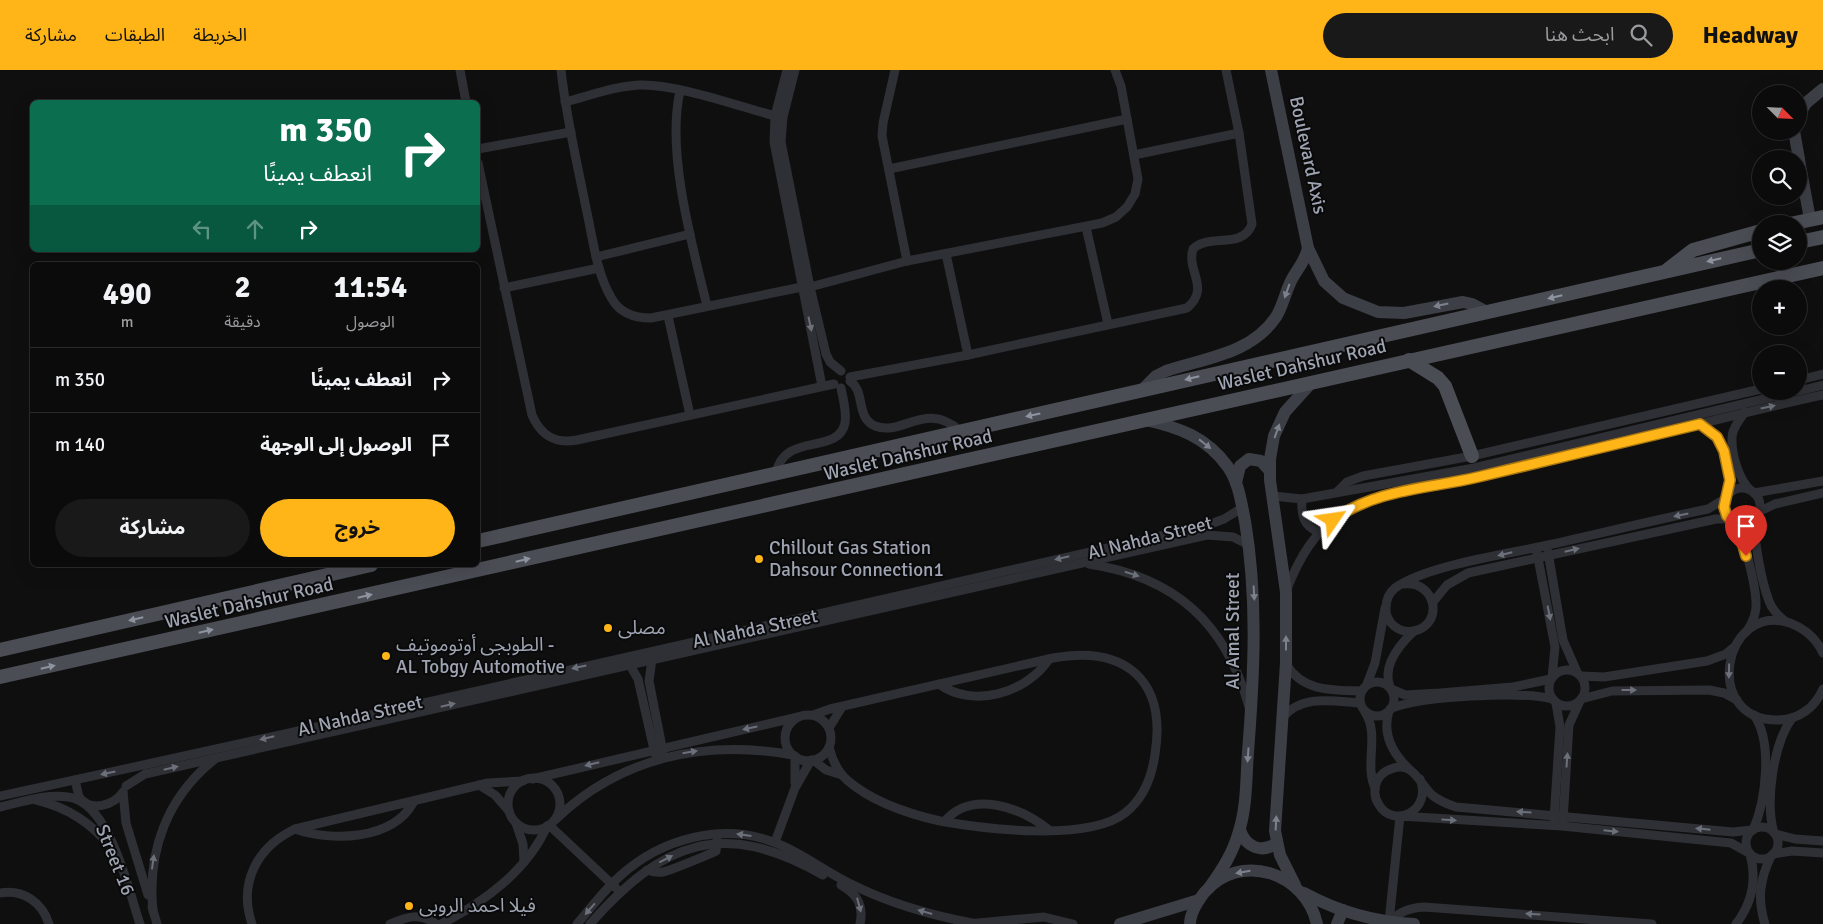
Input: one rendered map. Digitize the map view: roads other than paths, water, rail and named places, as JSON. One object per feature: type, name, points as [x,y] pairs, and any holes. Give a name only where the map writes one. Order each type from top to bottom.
[{"type":"main road","name":"Boulevard Axis","points":[[1271,70],[1308,248],[1317,270],[1333,291],[1366,308],[1391,313],[1404,313],[1463,302],[1480,307],[1487,312]]},
{"type":"main road","points":[[1808,101],[1823,89]]},
{"type":"main road","points":[[1807,187],[1816,218]]},
{"type":"main road","points":[[1664,272],[1693,250],[1752,234]]},
{"type":"main road","points":[[1807,240],[1823,236]]},
{"type":"main road","points":[[1140,391],[1166,371],[1230,353],[1260,335],[1277,315],[1291,282],[1305,261],[1308,248]]},
{"type":"main road","name":"Waslet Dahshur Road","points":[[480,541],[1752,252]]},
{"type":"main road","name":"Waslet Dahshur Road","points":[[0,677],[1823,268]]},
{"type":"main road","points":[[1409,360],[1434,375],[1445,386],[1472,456]]},
{"type":"main road","points":[[1312,382],[1293,401],[1279,424],[1272,447],[1269,470],[1286,592],[1286,663],[1275,831],[1285,866],[1310,903],[1317,924]]},
{"type":"main road","name":"Al Amal Street","points":[[1144,420],[1177,427],[1206,443],[1218,455],[1236,483],[1249,545],[1255,608],[1251,716],[1243,814],[1240,830],[1228,860],[1209,888]]},
{"type":"main road","points":[[1236,483],[1238,472],[1249,459],[1262,461],[1269,470]]},
{"type":"main road","name":"Waslet Dahshur Road","points":[[0,650],[362,567]]},
{"type":"main road","points":[[1240,830],[1242,837],[1252,847],[1265,849],[1277,843]]},
{"type":"main road","points":[[1190,924],[1199,900],[1209,888],[1222,878],[1236,872],[1252,870],[1267,871],[1282,876],[1299,889],[1343,910],[1388,922],[1414,924]]},
{"type":"main road","points":[[1120,924],[1135,922],[1199,900]]},
{"type":"main road","points":[[1337,924],[1343,910]]},
{"type":"street","points":[[460,70],[466,100]]},
{"type":"street","points":[[561,70],[565,102],[599,268],[612,299],[624,312],[642,318],[668,316],[707,306],[806,287],[907,261],[1086,227],[1116,217],[1127,207],[1135,194],[1138,179],[1121,86],[1115,70]]},
{"type":"street","points":[[787,70],[775,116],[776,155],[806,287],[826,354],[830,362],[841,371],[847,372],[858,388],[862,411],[867,420],[880,428],[936,418],[950,422],[960,431]]},
{"type":"street","points":[[795,70],[783,117],[781,142],[822,386]]},
{"type":"street","points":[[895,70],[882,129],[907,261]]},
{"type":"street","points":[[850,379],[1186,308],[1192,303],[1198,290],[1192,257],[1193,249],[1199,245],[1240,238],[1251,228],[1253,219],[1239,133],[1226,70]]},
{"type":"street","points":[[565,102],[633,86],[660,86],[775,116]]},
{"type":"street","points":[[680,91],[675,135],[690,234],[707,306]]},
{"type":"street","points":[[889,169],[1127,119]]},
{"type":"street","points":[[480,149],[571,132]]},
{"type":"street","points":[[1134,155],[1239,133]]},
{"type":"street","points":[[480,173],[532,415],[544,435],[554,440],[565,442],[822,386],[847,387],[850,379]]},
{"type":"street","points":[[1086,227],[1108,324]]},
{"type":"street","points":[[596,257],[690,234]]},
{"type":"street","points":[[946,254],[968,355]]},
{"type":"street","points":[[504,288],[599,268]]},
{"type":"street","points":[[668,316],[690,415]]},
{"type":"street","points":[[776,473],[780,459],[791,450],[836,437],[843,427],[845,414],[834,375],[841,371]]},
{"type":"street","points":[[1807,378],[1823,374]]},
{"type":"street","points":[[1807,389],[1823,385]]},
{"type":"street","points":[[1338,492],[1347,482],[1363,476],[1472,456],[1752,391]]},
{"type":"street","points":[[1631,435],[1700,424],[1823,395]]},
{"type":"street","points":[[1286,592],[1299,561],[1319,532],[1345,511],[1376,497],[1631,435],[1764,400]]},
{"type":"street","points":[[845,414],[862,411]]},
{"type":"street","points":[[1746,412],[1736,425],[1732,440],[1741,478],[1752,491],[1760,506],[1757,515],[1755,538],[1768,600],[1777,615],[1786,622]]},
{"type":"street","points":[[1286,663],[1297,677],[1311,686],[1322,689],[1364,687],[1379,681],[1405,695],[1519,687],[1551,678],[1563,670],[1604,677],[1707,661],[1722,656],[1734,648],[1747,632],[1755,614],[1756,600],[1741,534],[1724,507],[1730,475],[1724,451],[1717,437],[1700,424]]},
{"type":"street","points":[[1273,496],[1302,499],[1474,468],[1521,462]]},
{"type":"street","points":[[1823,482],[1752,491],[1735,489],[1708,509],[1448,568],[1404,584],[1391,592],[1385,606],[1375,663],[1364,687],[1360,703],[1372,727],[1371,774],[1377,802],[1387,813],[1400,816],[1558,826],[1731,844],[1760,859],[1792,851],[1823,853]]},
{"type":"street","points":[[1433,602],[1447,585],[1468,573],[1712,520],[1732,520],[1746,523],[1775,504],[1823,493]]},
{"type":"street","points":[[1302,499],[1302,517],[1306,524],[1319,532]]},
{"type":"street","name":"Al Nahda Street","points":[[628,660],[652,659],[854,615],[1205,526],[1224,519],[1242,508]]},
{"type":"street","name":"Al Nahda Street","points":[[82,801],[90,805],[102,806],[114,801],[124,789],[145,774],[216,754],[1031,569],[1084,563],[1207,535],[1233,537],[1249,545]]},
{"type":"street","points":[[1547,546],[1563,640],[1585,685],[1570,725],[1558,826]]},
{"type":"street","points":[[1536,548],[1555,647],[1548,690],[1554,701],[1560,727],[1559,815]]},
{"type":"street","points":[[1084,563],[1146,578],[1172,591],[1194,609],[1213,630],[1229,656],[1242,685],[1251,716]]},
{"type":"street","points":[[1404,584],[1419,585],[1430,595],[1433,602],[1433,610],[1427,624],[1414,631],[1400,645],[1392,660],[1388,673],[1394,699],[1386,724],[1388,738],[1400,760],[1420,779],[1432,794],[1456,807],[1733,832],[1762,827],[1774,834],[1795,840],[1823,841]]},
{"type":"street","points":[[1385,606],[1386,613],[1393,625],[1406,631],[1414,631]]},
{"type":"street","points":[[1747,632],[1765,623],[1786,622],[1799,626],[1811,634],[1823,653]]},
{"type":"street","points":[[1734,648],[1730,658],[1729,680],[1737,700]]},
{"type":"street","points":[[252,924],[247,895],[254,866],[271,842],[295,829],[413,803],[479,786],[505,781],[532,779],[658,748],[813,715],[1049,659],[1077,654],[1096,654],[1122,664],[1137,675],[1148,690],[1155,708],[1157,728],[1155,757],[1143,793],[1131,808],[1116,819],[1093,828],[1078,830],[1049,830],[945,821],[922,816],[888,804],[856,787],[842,775],[832,759],[829,747]]},
{"type":"street","points":[[652,659],[649,682],[660,758]]},
{"type":"street","points":[[939,684],[961,695],[979,696],[1003,692],[1031,680],[1049,659]]},
{"type":"street","points":[[628,660],[639,684],[658,748]]},
{"type":"street","points":[[1754,715],[1773,720],[1792,718],[1812,706],[1823,689]]},
{"type":"street","points":[[1365,712],[1375,716],[1412,703],[1514,694],[1554,701],[1565,706],[1612,691],[1709,690],[1724,693],[1737,700],[1754,715],[1761,728],[1766,751],[1760,808],[1753,830],[1746,842],[1754,874],[1752,889],[1748,904],[1736,924]]},
{"type":"street","points":[[1282,718],[1295,707],[1310,701],[1360,703]]},
{"type":"street","points":[[829,728],[842,707]]},
{"type":"street","points":[[775,842],[795,788],[812,760],[823,755],[829,747],[831,738],[829,728],[822,720],[813,715]]},
{"type":"street","points":[[795,788],[794,756],[786,744],[786,732],[788,726],[798,717]]},
{"type":"street","points":[[1765,924],[1762,911],[1761,887],[1772,855],[1778,844],[1774,834],[1770,810],[1776,754],[1782,734],[1792,718]]},
{"type":"street","points":[[516,822],[531,830],[550,824],[596,786],[620,774],[660,758],[701,750],[756,750],[794,756],[812,760],[826,770],[842,775]]},
{"type":"street","points":[[153,911],[151,894],[154,859],[163,825],[180,794],[216,754]]},
{"type":"street","name":"Al Nahda Street","points":[[0,796],[216,754]]},
{"type":"street","points":[[1375,788],[1377,781],[1387,770],[1402,767],[1409,769]]},
{"type":"street","name":"Street 16","points":[[126,770],[124,789],[126,823],[157,924]]},
{"type":"street","points":[[441,924],[487,896],[524,862],[538,845],[560,806],[556,792],[546,782],[532,779]]},
{"type":"street","points":[[1400,816],[1407,815],[1419,806],[1424,793],[1420,779]]},
{"type":"street","points":[[75,780],[82,801]]},
{"type":"street","points":[[510,813],[508,804],[510,795],[523,781]]},
{"type":"street","points":[[479,786],[495,794],[516,822],[522,839],[524,862]]},
{"type":"street","points":[[0,807],[62,796],[82,801]]},
{"type":"street","points":[[33,800],[63,809],[81,819],[97,832],[117,856]]},
{"type":"street","name":"Street 16","points":[[82,801],[90,807],[105,826],[139,923]]},
{"type":"street","points":[[295,829],[332,836],[372,832],[398,820],[413,803]]},
{"type":"street","points":[[945,821],[963,807],[988,804],[1015,810],[1033,818],[1049,830]]},
{"type":"street","points":[[1388,922],[1400,816]]},
{"type":"street","points":[[550,824],[619,891]]},
{"type":"street","points":[[717,834],[717,844]]},
{"type":"street","points":[[577,924],[612,884],[633,866],[658,851],[684,840],[717,834],[748,835],[775,842],[869,892],[924,912],[972,924]]},
{"type":"street","points":[[590,924],[619,891],[648,870],[680,852],[717,844],[760,847],[798,861],[854,894],[860,904],[860,924]]},
{"type":"street","points":[[0,893],[12,892],[28,897],[41,908],[49,924]]},
{"type":"street","points":[[1388,922],[1397,914],[1406,910],[1424,907],[1598,922],[1652,924]]},
{"type":"street","points":[[390,924],[415,916],[425,917],[436,924]]},
{"type":"street","points":[[967,924],[1044,917],[1073,924]]},
{"type":"place","name":"Chillout Gas Station Dahsour Connection1","points":[[759,559]]},
{"type":"place","name":"مصلى","points":[[608,628]]},
{"type":"place","name":"الطوبجى أوتوموتيف - AL Tobgy Automotive","points":[[386,656]]},
{"type":"place","name":"فيلا احمد الروبى","points":[[409,906]]}]
